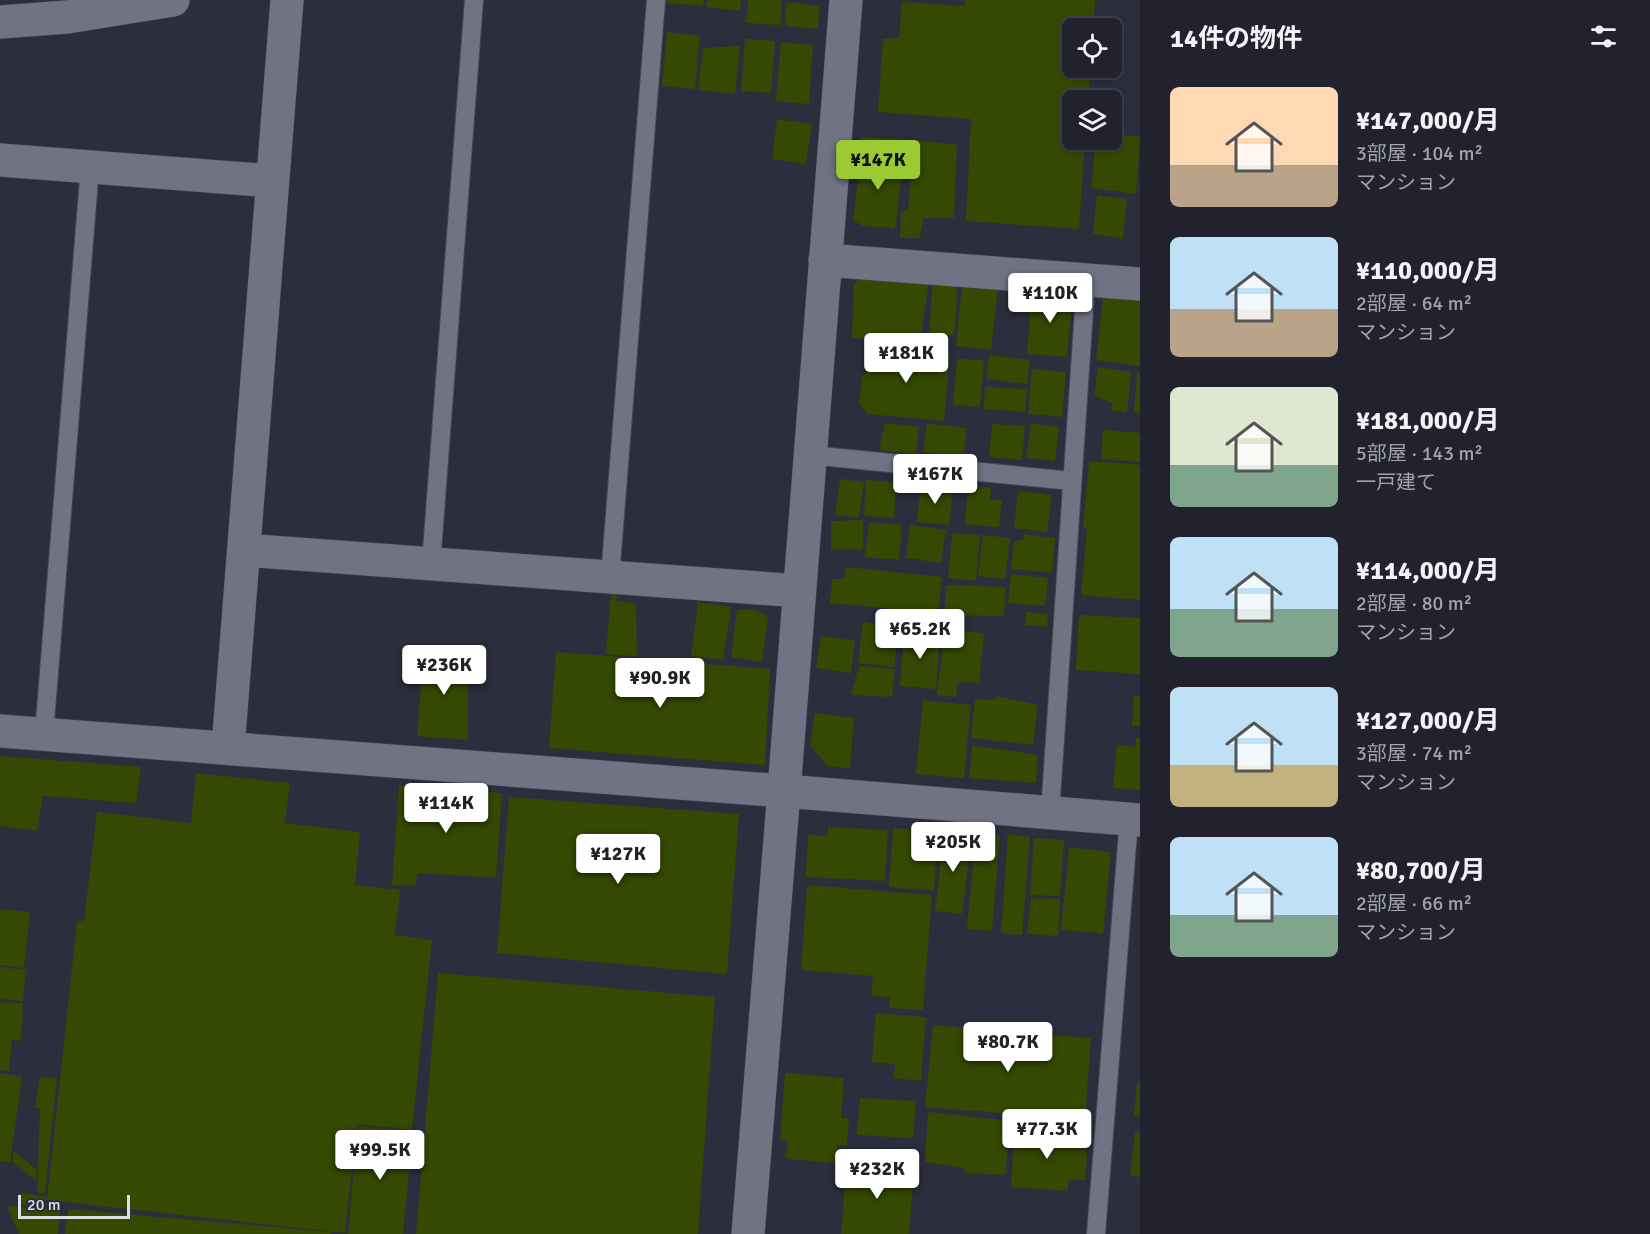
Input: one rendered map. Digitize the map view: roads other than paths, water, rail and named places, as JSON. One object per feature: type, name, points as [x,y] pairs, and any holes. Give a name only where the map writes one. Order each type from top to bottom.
[{"type":"street","points":[[0,22],[67,17],[172,0]]},
{"type":"street","points":[[228,748],[286,0]]},
{"type":"street","points":[[748,1234],[846,0]]},
{"type":"street","points":[[0,160],[272,181]]},
{"type":"street","points":[[825,260],[1140,284]]},
{"type":"street","points":[[244,550],[800,591]]},
{"type":"street","points":[[0,731],[1135,819]]},
{"type":"lane","points":[[431,564],[474,0]]},
{"type":"lane","points":[[610,577],[656,0]]},
{"type":"lane","points":[[44,734],[90,167]]},
{"type":"lane","points":[[1050,813],[1086,280]]},
{"type":"lane","points":[[810,455],[1072,481]]},
{"type":"lane","points":[[1096,1234],[1135,819]]}]
